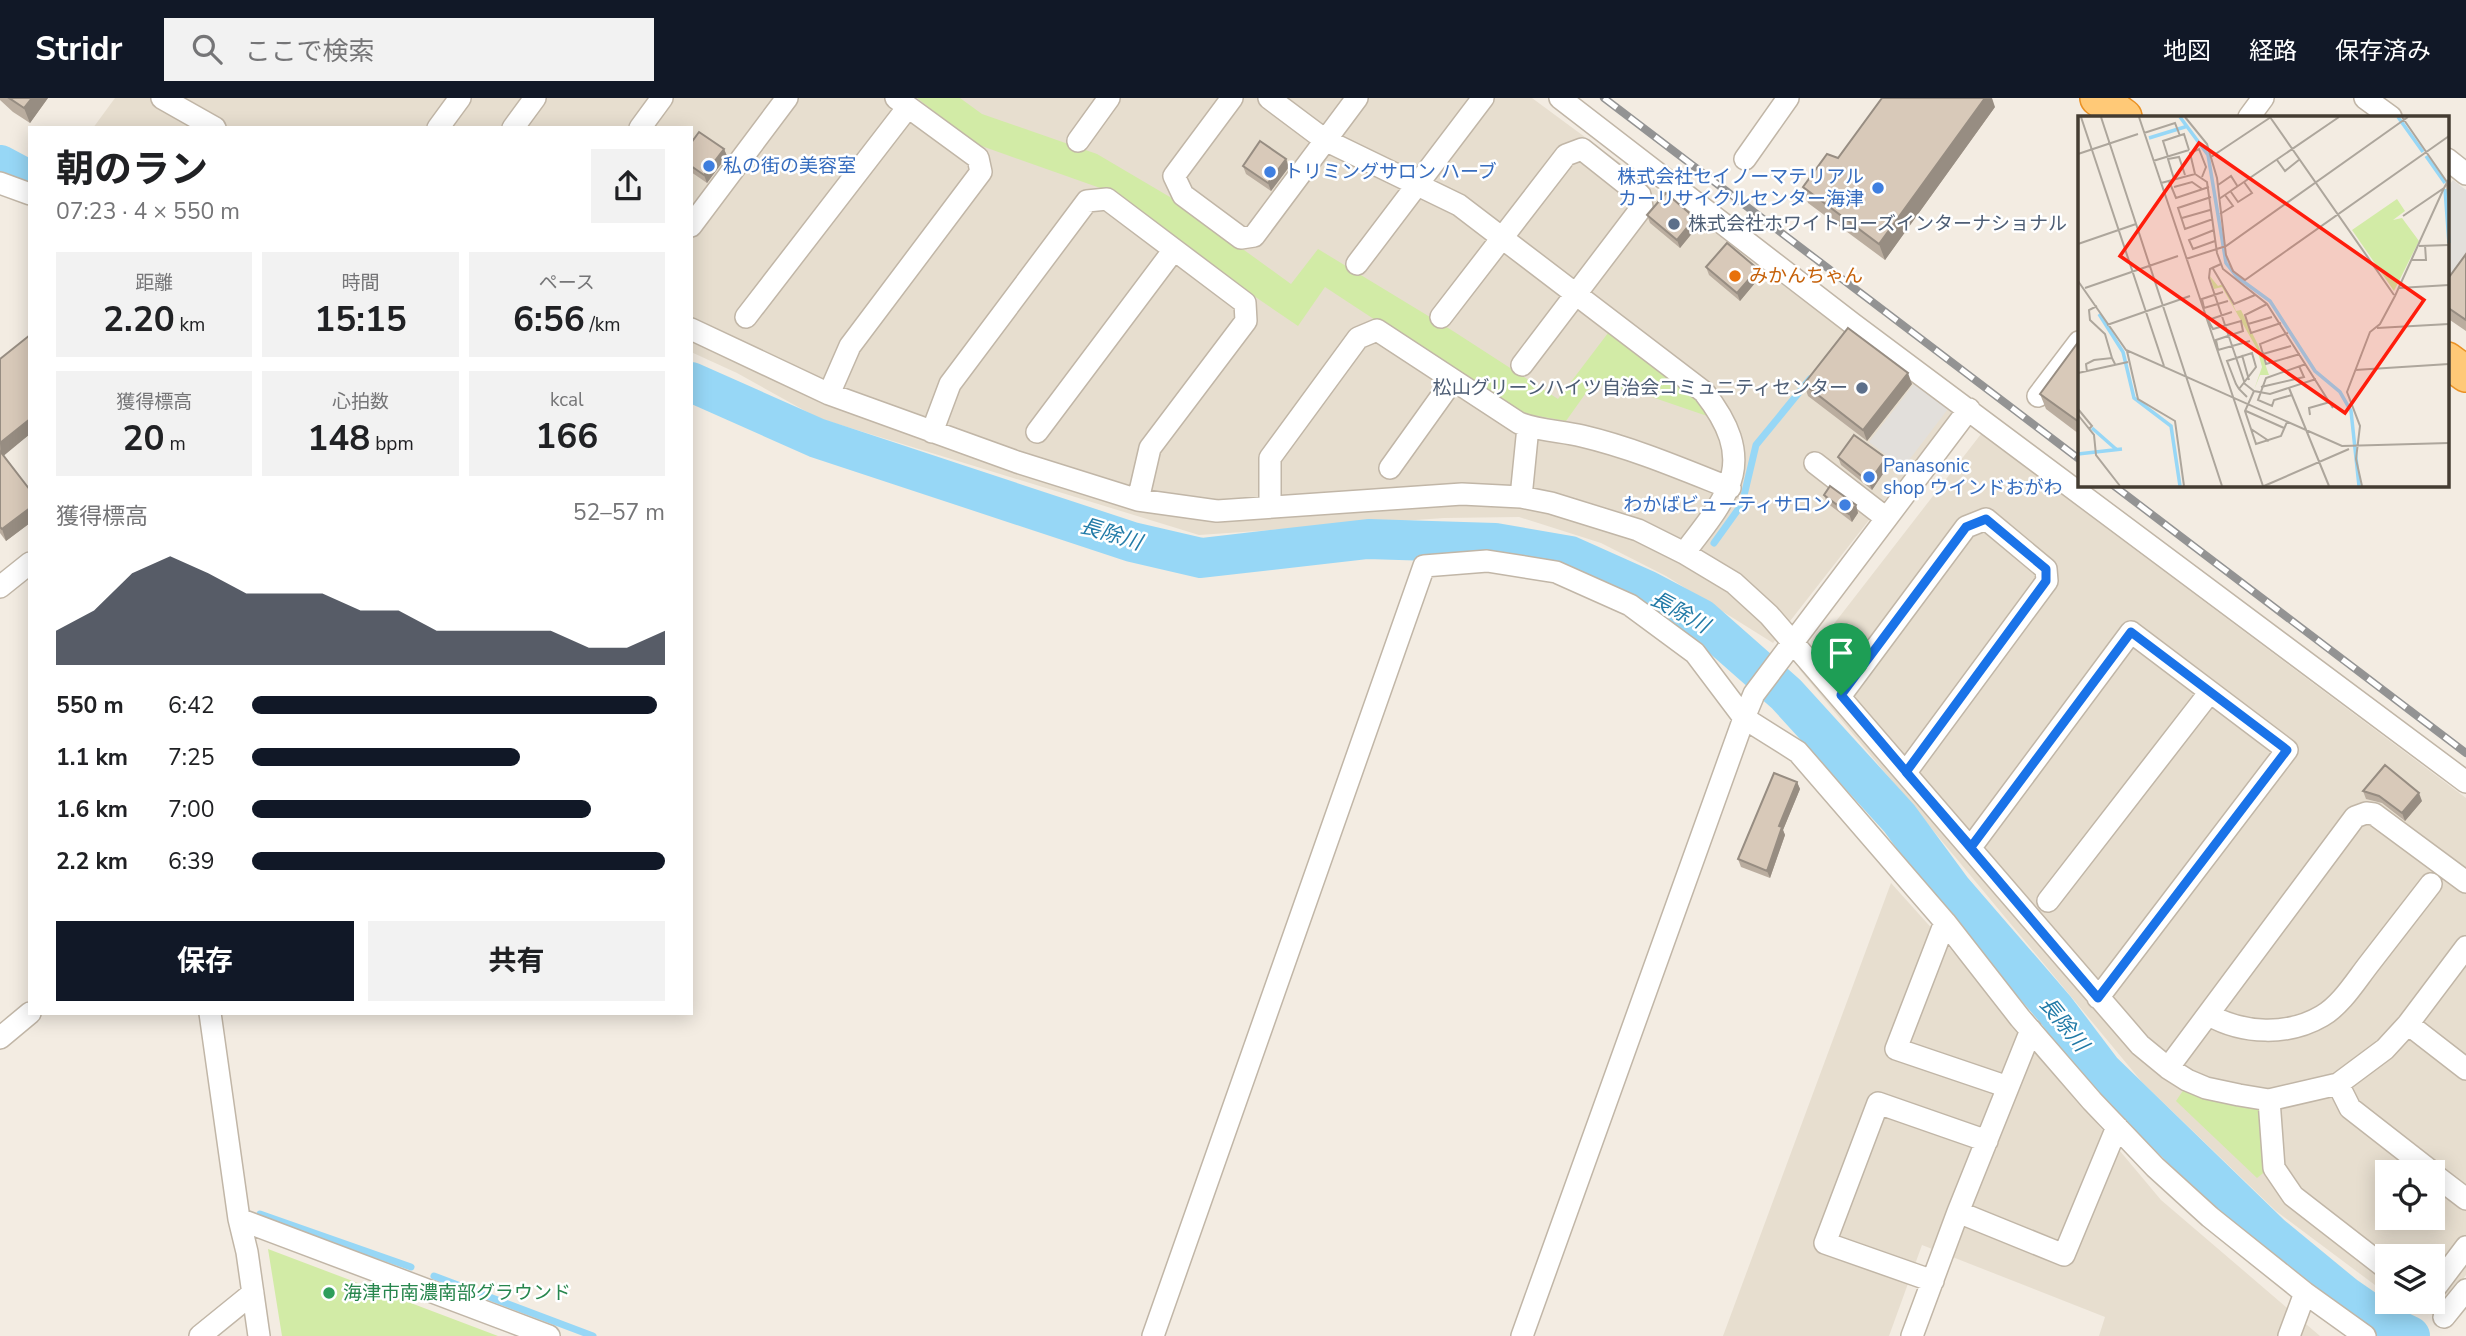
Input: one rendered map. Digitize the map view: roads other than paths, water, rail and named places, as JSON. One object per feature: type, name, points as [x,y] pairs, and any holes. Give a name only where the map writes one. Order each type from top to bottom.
[{"type":"highway","points":[[2098,98],[2123,116]]},
{"type":"highway","points":[[2448,361],[2466,374]]},
{"type":"street","points":[[439,126],[460,98]]},
{"type":"street","points":[[514,126],[535,98]]},
{"type":"street","points":[[641,126],[662,98]]},
{"type":"street","points":[[693,223],[787,98]]},
{"type":"street","points":[[1078,141],[1109,98]]},
{"type":"street","points":[[1232,98],[1174,176],[1183,195],[1241,238],[1254,236],[1357,98]]},
{"type":"street","points":[[1269,98],[1325,140],[1459,205],[1704,392],[1722,415],[1732,440],[1734,466],[1730,488],[1709,521],[1684,552]]},
{"type":"street","points":[[1357,264],[1483,98]]},
{"type":"street","points":[[1560,98],[1853,324],[2466,782]]},
{"type":"street","points":[[1745,159],[1788,98]]},
{"type":"street","points":[[2250,116],[2263,98]]},
{"type":"street","points":[[2365,98],[2390,116]]},
{"type":"street","points":[[170,100],[212,126]]},
{"type":"street","points":[[746,317],[902,102],[978,158],[981,172],[850,346],[829,394]]},
{"type":"street","points":[[1441,317],[1566,155],[1582,149],[1640,195],[1642,207],[1522,365]]},
{"type":"street","points":[[2448,160],[2466,174]]},
{"type":"street","points":[[0,183],[28,193]]},
{"type":"street","points":[[932,432],[950,384],[1087,201],[1107,199],[1245,303],[1246,321],[1150,448],[1138,500]]},
{"type":"street","points":[[1037,432],[1174,251]]},
{"type":"street","points":[[693,330],[829,394],[1017,462],[1138,500],[1217,511],[1462,495],[1521,497],[1616,522],[1684,552],[1734,583],[1769,615],[1787,649],[1841,695],[2140,1045],[2168,1068],[2206,1088],[2269,1100],[2338,1084],[2385,1049],[2408,1024],[2466,947]]},
{"type":"street","points":[[1270,507],[1270,458],[1359,338],[1377,331],[1528,427],[1582,436],[1637,452],[1730,488]]},
{"type":"street","points":[[2038,396],[2078,343]]},
{"type":"street","points":[[1390,468],[1453,380]]},
{"type":"street","points":[[1522,1336],[1754,694],[1969,409]]},
{"type":"street","points":[[1521,497],[1528,427]]},
{"type":"street","points":[[1815,463],[1886,518]]},
{"type":"street","points":[[1841,695],[1966,527],[1986,519],[2046,569],[2046,581],[1906,772]]},
{"type":"street","points":[[1153,1336],[1424,566],[1487,561],[1556,572],[1630,605],[1695,653],[1744,718],[1798,752],[1945,922],[2031,1030],[2155,1167],[2210,1217],[2305,1293],[2365,1336]]},
{"type":"street","points":[[0,587],[28,566]]},
{"type":"street","points":[[1971,847],[2131,632],[2287,750],[2098,998]]},
{"type":"street","points":[[2048,901],[2210,692]]},
{"type":"street","points":[[2168,1068],[2355,817],[2366,813],[2374,814],[2466,883]]},
{"type":"street","points":[[2209,1015],[2227,1025],[2282,1030],[2306,1024],[2324,1015],[2343,996],[2431,884]]},
{"type":"street","points":[[1945,922],[1896,1048],[2008,1087]]},
{"type":"street","points":[[0,1038],[28,1015]]},
{"type":"street","points":[[210,1015],[239,1219],[259,1336]]},
{"type":"street","points":[[2408,1024],[2466,1069]]},
{"type":"street","points":[[1912,1336],[2031,1030]]},
{"type":"street","points":[[2338,1084],[2350,1108],[2417,1160]]},
{"type":"street","points":[[2269,1100],[2274,1168],[2293,1196],[2375,1260]]},
{"type":"street","points":[[1933,1281],[1825,1243],[1878,1102],[1987,1141]]},
{"type":"street","points":[[1958,1212],[2064,1255],[2117,1127]]},
{"type":"street","points":[[2445,1182],[2466,1199]]},
{"type":"street","points":[[239,1219],[549,1336]]},
{"type":"street","points":[[2445,1275],[2466,1247]]},
{"type":"street","points":[[2444,1317],[2466,1290]]},
{"type":"street","points":[[200,1336],[253,1293]]},
{"type":"street","points":[[2289,1336],[2305,1293]]},
{"type":"waterway","name":"長除川","points":[[0,165],[28,180]]},
{"type":"waterway","points":[[1714,543],[1742,504],[1756,445],[1810,379]]},
{"type":"waterway","name":"長除川","points":[[693,383],[817,438],[1132,542],[1201,558],[1368,539],[1495,543],[1570,556],[1646,590],[1701,619],[1786,694],[1899,818],[1952,890],[2055,1009],[2102,1071],[2272,1236],[2345,1296],[2387,1325],[2410,1336]]},
{"type":"waterway","points":[[1669,602],[1679,591]]},
{"type":"waterway","points":[[260,1214],[411,1267]]},
{"type":"waterway","points":[[434,1276],[593,1336]]},
{"type":"railway","points":[[1604,98],[2078,458]]},
{"type":"railway","points":[[2114,486],[2466,753]]},
{"type":"place","name":"私の街の美容室","points":[[709,166]]},
{"type":"place","name":"トリミングサロン ハーブ","points":[[1270,172]]},
{"type":"place","name":"株式会社セイノーマテリアル カーリサイクルセンター海津","points":[[1878,188]]},
{"type":"place","name":"株式会社ホワイトローズインターナショナル","points":[[1674,224]]},
{"type":"place","name":"みかんちゃん","points":[[1735,276]]},
{"type":"place","name":"松山グリーンハイツ自治会コミュニティセンター","points":[[1862,388]]},
{"type":"place","name":"Panasonic shop ウインドおがわ","points":[[1869,477]]},
{"type":"place","name":"わかばビューティサロン","points":[[1845,505]]},
{"type":"place","name":"海津市南濃南部グラウンド","points":[[329,1293]]}]
